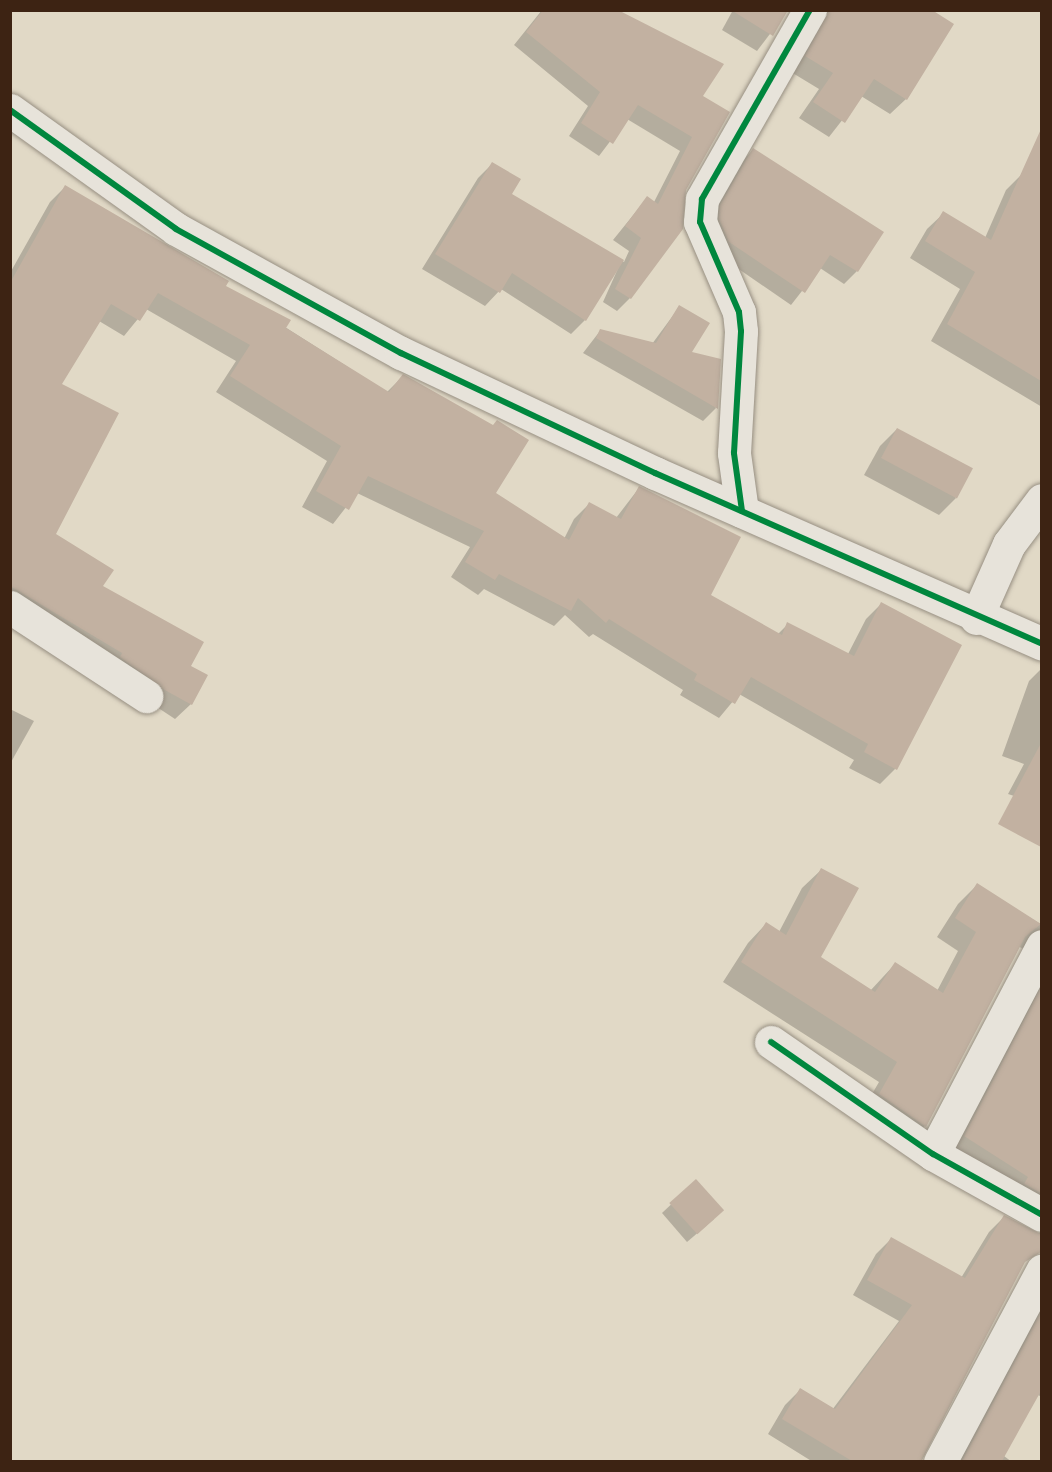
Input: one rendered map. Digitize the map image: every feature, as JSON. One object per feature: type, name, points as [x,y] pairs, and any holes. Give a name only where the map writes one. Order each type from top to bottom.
[{"type":"street","points":[[742,511],[734,453],[739,412],[739,312],[700,222],[702,199],[810,10]]},
{"type":"street","points":[[10,110],[176,229],[401,353],[742,511],[983,604],[1041,644]]},
{"type":"street","points":[[983,604],[1009,544],[1041,500]]},
{"type":"street","points":[[10,607],[146,696]]},
{"type":"street","points":[[933,1154],[1041,946]]},
{"type":"street","points":[[771,1042],[933,1154],[1041,1215]]},
{"type":"street","points":[[940,1461],[1041,1271]]},
{"type":"building","points":[[543,10],[618,10],[724,64],[703,96],[730,112],[686,190],[683,229],[631,299],[615,289],[641,238],[625,226],[647,196],[658,204],[692,137],[638,105],[613,144],[581,123],[600,92],[526,32]]},
{"type":"building","points":[[731,10],[788,10],[773,36]]},
{"type":"building","points":[[829,10],[932,10],[954,24],[907,100],[874,79],[845,123],[813,102],[833,73],[805,56]]},
{"type":"building","points":[[1041,129],[1041,381],[947,324],[975,272],[925,241],[943,211],[991,240]]},
{"type":"building","points":[[753,148],[884,232],[858,272],[830,255],[805,293],[729,242],[719,219],[720,205]]},
{"type":"building","points":[[492,162],[521,179],[512,194],[624,260],[586,321],[512,273],[500,293],[435,254]]},
{"type":"building","points":[[65,185],[229,281],[226,286],[291,320],[286,328],[389,392],[403,374],[493,425],[497,420],[529,440],[496,493],[569,540],[589,502],[621,519],[639,486],[741,537],[711,595],[782,635],[787,622],[854,656],[881,602],[962,645],[897,770],[864,752],[868,744],[751,677],[735,704],[694,680],[697,674],[609,619],[606,623],[578,598],[571,611],[499,574],[495,580],[465,562],[484,531],[368,476],[349,510],[316,491],[341,446],[230,376],[250,345],[158,293],[140,321],[111,304],[62,384],[119,413],[56,534],[114,570],[103,586],[204,642],[191,666],[208,675],[192,705],[163,689],[120,657],[122,653],[10,586],[10,283]]},
{"type":"building","points":[[679,305],[710,323],[692,352],[721,359],[718,409],[596,338],[600,329],[656,343]]},
{"type":"building","points":[[897,428],[973,468],[957,498],[881,458]]},
{"type":"building","points":[[1041,743],[1041,847],[998,824]]},
{"type":"building","points":[[821,868],[859,888],[821,957],[875,992],[895,962],[943,993],[976,932],[955,918],[977,883],[1041,924],[1025,937],[926,1127],[879,1094],[897,1062],[741,962],[766,922],[786,935]]},
{"type":"building","points":[[1041,987],[1041,1193],[1024,1184],[1028,1177],[964,1136]]},
{"type":"building","points":[[696,1179],[724,1210],[697,1234],[669,1203]]},
{"type":"building","points":[[1004,1215],[1041,1234],[1041,1252],[1025,1262],[921,1461],[852,1461],[782,1419],[800,1388],[835,1409],[912,1305],[867,1280],[891,1237],[965,1278]]},
{"type":"building","points":[[1041,1312],[1041,1391],[1002,1461],[962,1461]]},
{"type":"cycle path","points":[[742,511],[734,453],[741,331],[739,312],[700,222],[702,199],[810,10]]},
{"type":"cycle path","points":[[10,110],[176,229],[401,353],[655,473],[1042,644]]},
{"type":"cycle path","points":[[771,1042],[933,1154],[1042,1215]]}]
